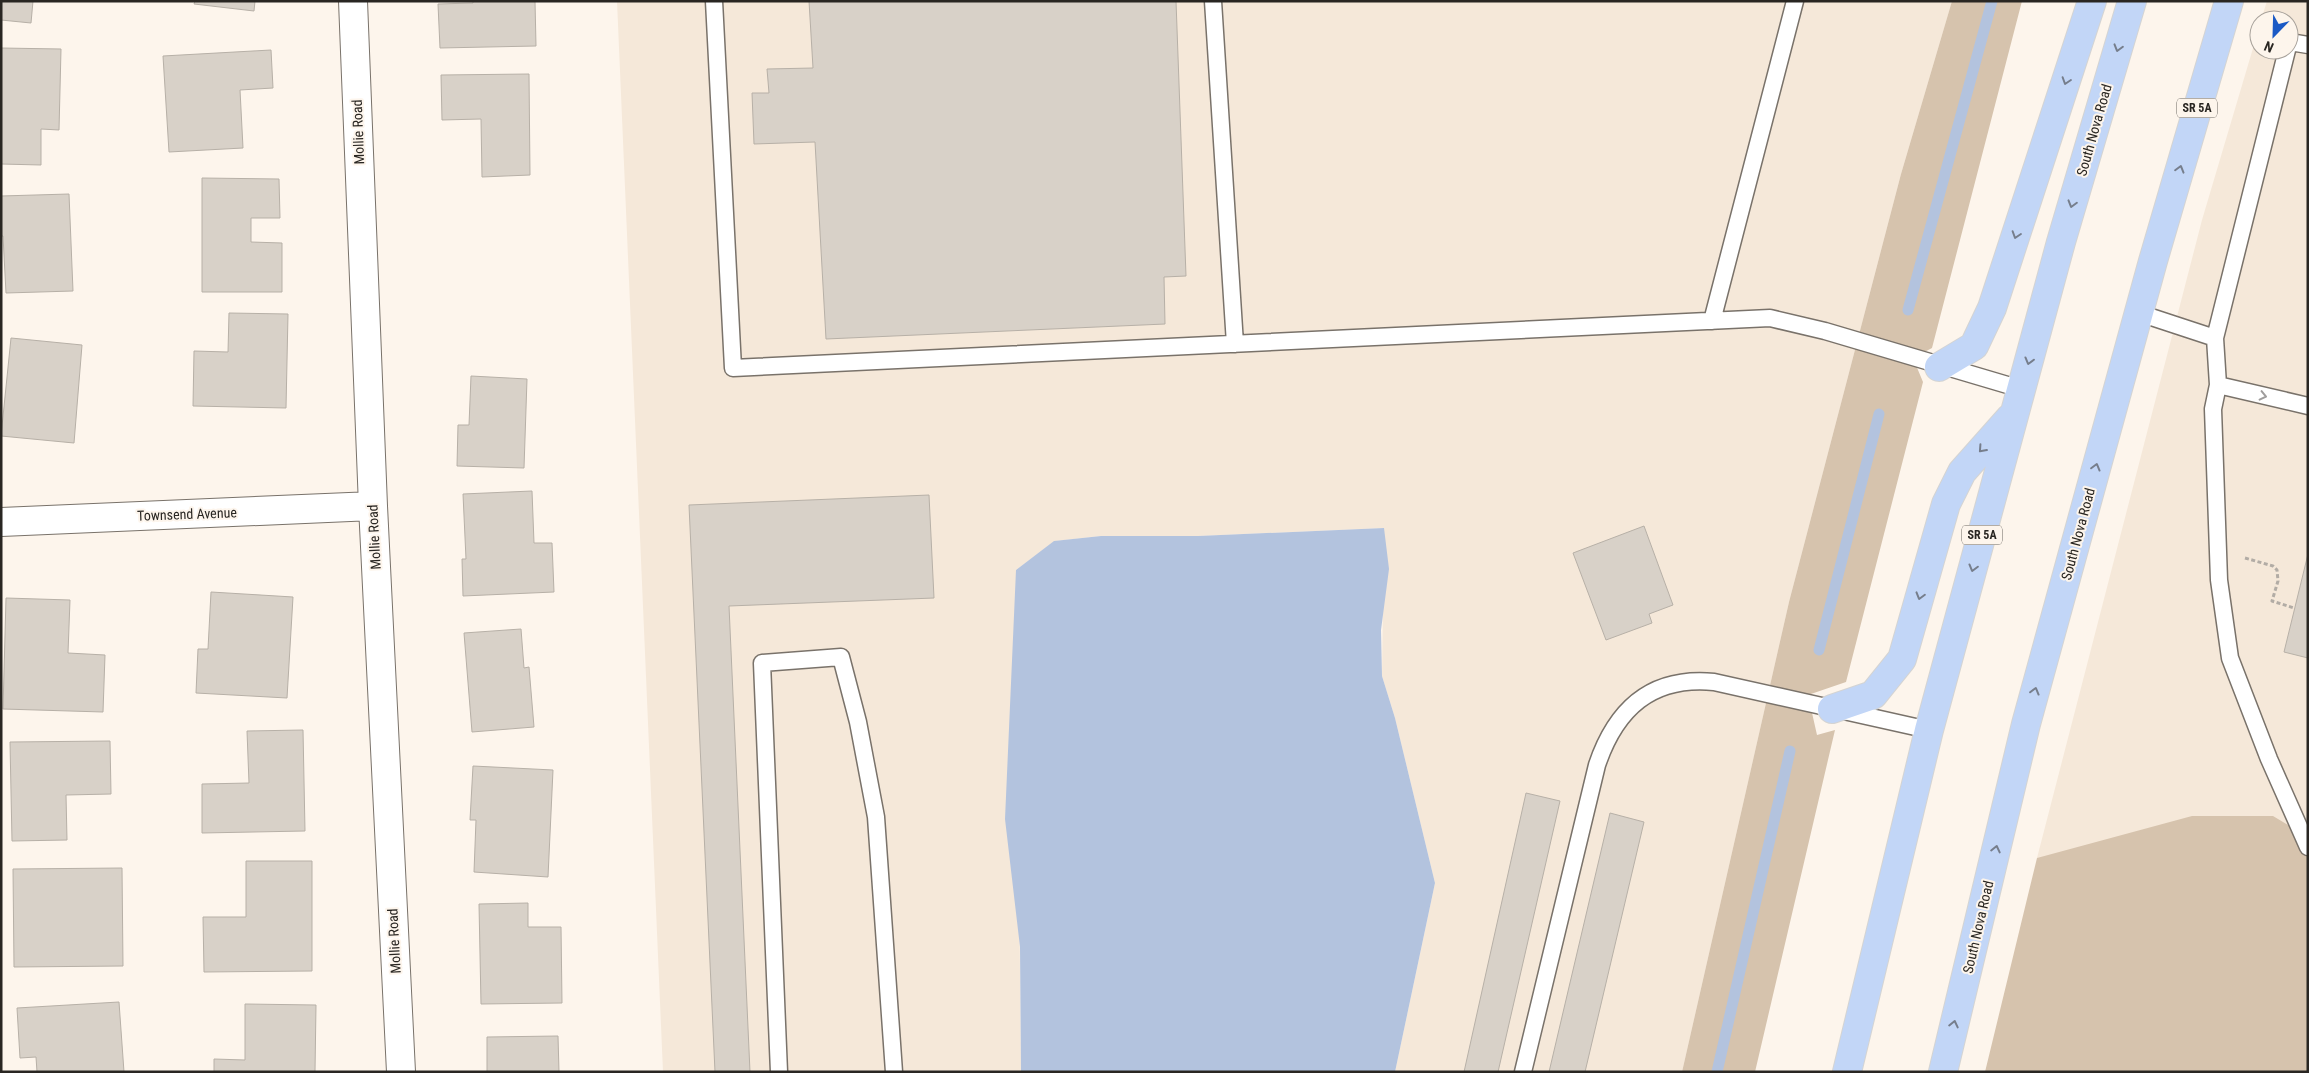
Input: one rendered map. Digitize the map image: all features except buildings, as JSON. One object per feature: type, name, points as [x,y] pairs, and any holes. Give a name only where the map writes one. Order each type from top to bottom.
[{"type":"main road","points":[[1939,366],[1974,346],[1992,308],[2092,1]]},
{"type":"main road","name":"South Nova Road","points":[[1847,1072],[1929,730],[2061,242],[2132,1]]},
{"type":"main road","name":"South Nova Road","points":[[1943,1072],[2022,741],[2138,313],[2229,1]]},
{"type":"main road","points":[[1832,709],[1873,695],[1902,659],[1946,504],[1962,472],[2018,401]]},
{"type":"street","name":"Mollie Road","points":[[353,1],[373,506],[400,1072]]},
{"type":"street","name":"Townsend Avenue","points":[[1,522],[373,506]]},
{"type":"lane","points":[[714,1],[734,368],[1770,318],[1825,332],[1939,366],[2018,401]]},
{"type":"lane","points":[[1213,1],[1235,344]]},
{"type":"lane","points":[[1712,321],[1795,1]]},
{"type":"lane","points":[[2284,60],[2215,338],[2218,385],[2213,409],[2219,580],[2230,658],[2269,759],[2308,847]]},
{"type":"lane","points":[[2138,313],[2215,338]]},
{"type":"lane","points":[[2218,385],[2308,406]]},
{"type":"lane","points":[[779,1072],[762,663],[841,657],[858,722],[876,817],[894,1072]]},
{"type":"lane","points":[[1523,1072],[1597,765],[1604,743],[1614,725],[1639,700],[1670,684],[1702,681],[1750,689],[1929,730]]},
{"type":"path","points":[[2218,549],[2272,566],[2278,575],[2272,601],[2294,608]]},
{"type":"shaded area","points":[[617,1],[1952,1],[1901,174],[1789,602],[1682,1072],[1395,1072],[1435,883],[1395,718],[1382,676],[1384,528],[1198,536],[1101,536],[1055,541],[1016,570],[1021,1072],[663,1072]]},
{"type":"shaded area","points":[[1952,1],[2022,1],[1932,348],[1913,358],[1923,382],[1846,682],[1808,695],[1817,735],[1835,730],[1755,1072],[1682,1072],[1789,602],[1901,174]]},
{"type":"shaded area","points":[[2267,1],[2308,1],[2308,837],[2037,858],[2202,220],[2250,60],[2299,60],[2299,10],[2264,10]]},
{"type":"shaded area","points":[[2192,816],[2273,816],[2308,837],[2308,1072],[1985,1072],[2037,858]]},
{"type":"water","points":[[1384,528],[1389,569],[1381,630],[1382,676],[1395,718],[1435,883],[1395,1072],[1021,1072],[1020,947],[1005,819],[1016,570],[1054,541],[1101,536],[1198,536]]},
{"type":"waterway","points":[[1908,310],[1992,1]]},
{"type":"waterway","points":[[1819,650],[1879,414]]},
{"type":"waterway","points":[[1717,1072],[1790,751]]}]
